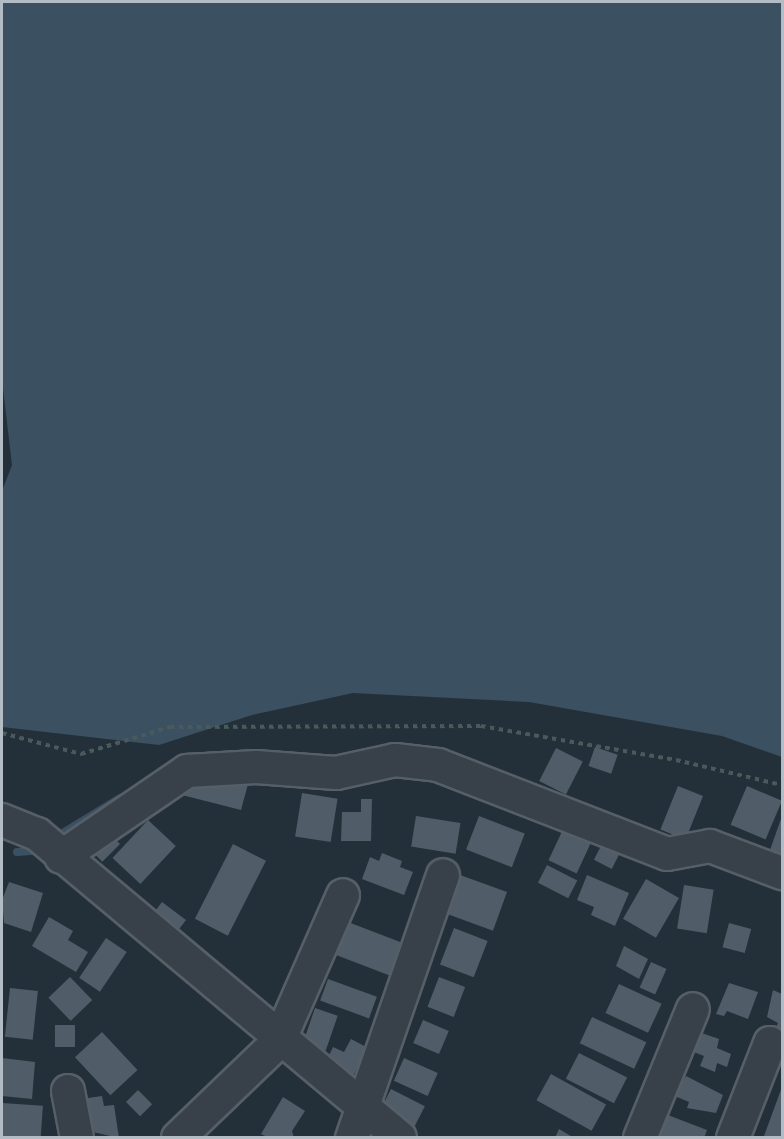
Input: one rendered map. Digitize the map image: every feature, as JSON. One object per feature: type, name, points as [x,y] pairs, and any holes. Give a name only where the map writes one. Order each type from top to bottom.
[{"type":"street","points":[[61,857],[187,771],[256,767],[336,773],[395,760],[438,765],[667,854],[710,846],[783,873]]},
{"type":"street","points":[[6,828],[37,834],[61,857],[279,1041],[400,1137]]},
{"type":"street","points":[[352,1137],[443,876]]},
{"type":"street","points":[[178,1137],[279,1041],[343,895]]},
{"type":"street","points":[[640,1137],[693,1009]]},
{"type":"street","points":[[733,1137],[770,1043]]},
{"type":"street","points":[[68,1091],[77,1137]]},
{"type":"water","points":[[2,2],[782,2],[782,757],[722,736],[529,702],[353,693],[252,715],[159,745],[2,727],[2,491],[12,465],[2,380]]},
{"type":"building","points":[[595,747],[618,755],[611,774],[588,766]]},
{"type":"building","points":[[556,748],[583,762],[566,795],[539,781]]},
{"type":"building","points":[[220,773],[248,784],[241,810],[174,793]]},
{"type":"building","points":[[678,786],[703,796],[685,840],[660,830]]},
{"type":"building","points":[[747,786],[782,801],[766,840],[731,825]]},
{"type":"building","points":[[302,793],[338,799],[331,842],[295,836]]},
{"type":"building","points":[[361,799],[372,799],[371,841],[341,841],[342,812],[361,812]]},
{"type":"building","points":[[416,816],[460,823],[456,854],[411,847]]},
{"type":"building","points":[[479,816],[525,834],[512,867],[466,850]]},
{"type":"building","points":[[782,816],[782,855],[770,850]]},
{"type":"building","points":[[148,820],[176,846],[140,884],[113,858]]},
{"type":"building","points":[[565,825],[593,838],[577,873],[549,860]]},
{"type":"building","points":[[108,832],[120,844],[102,862],[90,850]]},
{"type":"building","points":[[603,842],[621,851],[612,869],[594,860]]},
{"type":"building","points":[[233,844],[266,861],[228,936],[195,919]]},
{"type":"building","points":[[382,853],[402,861],[400,867],[413,872],[404,895],[362,879],[370,857],[379,861]]},
{"type":"building","points":[[547,865],[577,880],[568,898],[538,883]]},
{"type":"building","points":[[460,875],[507,892],[493,931],[446,914]]},
{"type":"building","points":[[587,875],[629,893],[615,926],[591,915],[594,907],[577,900]]},
{"type":"building","points":[[646,879],[679,898],[656,938],[623,919]]},
{"type":"building","points":[[9,882],[43,893],[31,932],[4,923],[2,900]]},
{"type":"building","points":[[684,885],[714,890],[707,933],[677,928]]},
{"type":"building","points":[[162,902],[186,920],[173,937],[149,919]]},
{"type":"building","points":[[49,917],[73,931],[68,940],[88,952],[76,972],[32,946]]},
{"type":"building","points":[[348,922],[402,943],[390,975],[335,955]]},
{"type":"building","points":[[729,923],[751,929],[745,953],[723,947]]},
{"type":"building","points":[[454,928],[488,941],[474,977],[440,964]]},
{"type":"building","points":[[106,938],[127,952],[100,992],[79,978]]},
{"type":"building","points":[[624,946],[648,959],[639,979],[616,966]]},
{"type":"building","points":[[651,962],[667,969],[655,994],[640,988]]},
{"type":"building","points":[[70,977],[92,1000],[71,1021],[48,998]]},
{"type":"building","points":[[439,977],[465,987],[454,1017],[428,1007]]},
{"type":"building","points":[[328,979],[377,997],[369,1018],[320,1001]]},
{"type":"building","points":[[729,983],[758,992],[748,1019],[727,1011],[724,1016],[716,1014]]},
{"type":"building","points":[[619,984],[662,1004],[648,1033],[605,1013]]},
{"type":"building","points":[[10,988],[38,991],[33,1040],[5,1037]]},
{"type":"building","points":[[773,990],[782,994],[782,1036],[774,1032],[778,1023],[767,1017]]},
{"type":"building","points":[[315,1008],[338,1016],[326,1051],[303,1043]]},
{"type":"building","points":[[592,1017],[646,1042],[634,1069],[580,1043]]},
{"type":"building","points":[[423,1020],[449,1031],[439,1054],[413,1043]]},
{"type":"building","points":[[55,1025],[75,1025],[75,1047],[55,1047]]},
{"type":"building","points":[[693,1030],[719,1039],[717,1048],[731,1054],[727,1067],[717,1063],[715,1072],[700,1066],[704,1056],[686,1049]]},
{"type":"building","points":[[102,1032],[137,1070],[110,1095],[75,1057]]},
{"type":"building","points":[[351,1039],[368,1048],[352,1078],[325,1064],[333,1047],[344,1052]]},
{"type":"building","points":[[579,1053],[627,1078],[614,1103],[566,1079]]},
{"type":"building","points":[[2,1058],[35,1062],[32,1099],[2,1096]]},
{"type":"building","points":[[404,1058],[438,1073],[428,1096],[394,1081]]},
{"type":"building","points":[[551,1074],[606,1105],[592,1131],[536,1100]]},
{"type":"building","points":[[686,1076],[723,1095],[716,1113],[687,1108],[689,1102],[670,1094],[676,1078],[683,1081]]},
{"type":"building","points":[[782,1087],[782,1138],[768,1138],[764,1136]]},
{"type":"building","points":[[391,1089],[425,1106],[411,1133],[377,1116]]},
{"type":"building","points":[[138,1090],[152,1104],[140,1116],[126,1102]]},
{"type":"building","points":[[102,1096],[104,1106],[114,1105],[119,1138],[93,1132],[89,1107],[83,1108],[81,1099]]},
{"type":"building","points":[[283,1097],[305,1111],[292,1131],[294,1138],[269,1138],[261,1134]]},
{"type":"building","points":[[2,1103],[43,1106],[41,1138],[2,1138]]},
{"type":"building","points":[[660,1112],[707,1130],[704,1138],[650,1138]]},
{"type":"building","points":[[559,1129],[574,1138],[555,1138]]},
{"type":"waterway","points":[[58,836],[120,798]]},
{"type":"waterway","points":[[17,852],[33,851]]}]
